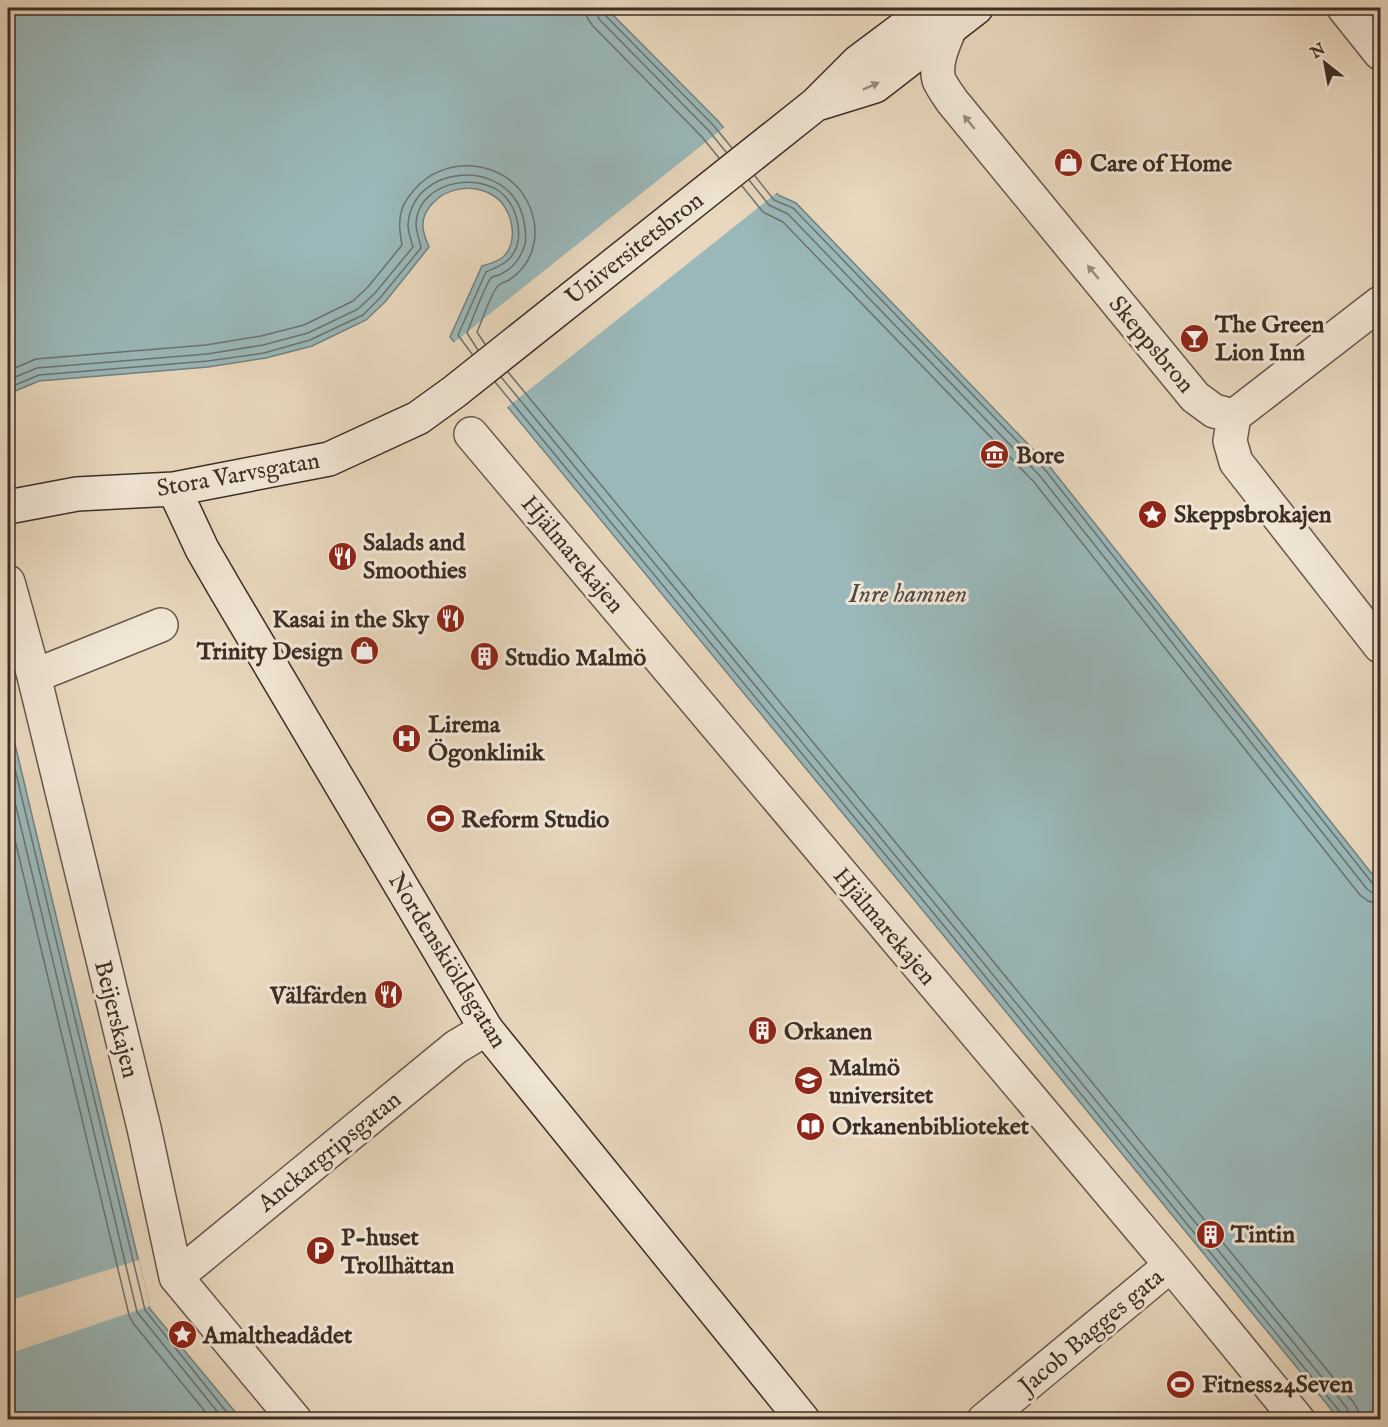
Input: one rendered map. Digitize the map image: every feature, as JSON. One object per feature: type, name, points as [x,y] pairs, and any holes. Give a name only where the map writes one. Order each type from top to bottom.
[{"type":"street","points":[[940,18],[976,8]]},
{"type":"street","points":[[1344,8],[1380,53]]},
{"type":"street","name":"Universitetsbron","points":[[462,385],[816,104],[858,62],[940,18]]},
{"type":"street","name":"Skeppsbron","points":[[940,18],[939,79],[952,101],[1195,397],[1214,411],[1234,416]]},
{"type":"street","points":[[1380,303],[1234,416],[1230,441],[1236,462],[1380,646]]},
{"type":"street","name":"Stora Varvsgatan","points":[[8,507],[77,494],[174,489],[329,459],[418,418],[462,385]]},
{"type":"street","name":"Hjälmarekajen","points":[[471,434],[1298,1419]]},
{"type":"street","name":"Nordenskiöldsgatan","points":[[174,489],[202,549],[486,1029],[804,1419]]},
{"type":"street","name":"Beijerskajen","points":[[8,582],[34,676],[144,1128],[176,1277],[295,1419]]},
{"type":"street","points":[[34,676],[161,625]]},
{"type":"street","name":"Anckargripsgatan","points":[[176,1277],[456,1047],[486,1029]]},
{"type":"street","name":"Jacob Bagges gata","points":[[984,1419],[1171,1265]]},
{"type":"water","name":"Inre hamnen","points":[[8,8],[606,8],[719,122],[778,195],[796,203],[1050,467],[1380,884],[1380,1419],[1339,1419],[450,337],[482,266],[496,262],[503,257],[511,243],[512,225],[509,216],[494,196],[469,188],[452,191],[437,199],[427,210],[423,220],[423,230],[429,247],[385,302],[366,320],[312,346],[266,358],[208,367],[39,381],[8,394]]},
{"type":"water","points":[[8,715],[150,1309],[241,1419],[8,1419]]},
{"type":"pier","points":[[726,126],[779,191],[505,409],[452,344]]},
{"type":"pier","points":[[139,1260],[150,1306],[8,1354],[8,1301]]},
{"type":"place","name":"Care of Home","points":[[1069,163]]},
{"type":"place","name":"The Green Lion Inn","points":[[1194,338]]},
{"type":"place","name":"Bore","points":[[995,455]]},
{"type":"place","name":"Skeppsbrokajen","points":[[1153,514]]},
{"type":"place","name":"Salads and Smoothies","points":[[342,556]]},
{"type":"place","name":"Kasai in the Sky","points":[[450,619]]},
{"type":"place","name":"Trinity Design","points":[[364,651]]},
{"type":"place","name":"Studio Malmö","points":[[484,657]]},
{"type":"place","name":"Lirema Ögonklinik","points":[[407,738]]},
{"type":"place","name":"Reform Studio","points":[[440,819]]},
{"type":"place","name":"Välfärden","points":[[388,995]]},
{"type":"place","name":"Orkanen","points":[[763,1031]]},
{"type":"place","name":"Malmö universitet","points":[[808,1081]]},
{"type":"place","name":"Orkanenbiblioteket","points":[[811,1126]]},
{"type":"place","name":"Tintin","points":[[1210,1234]]},
{"type":"place","name":"P-huset Trollhättan","points":[[320,1251]]},
{"type":"place","name":"Amaltheadådet","points":[[182,1335]]},
{"type":"place","name":"Fitness24Seven","points":[[1181,1384]]}]
